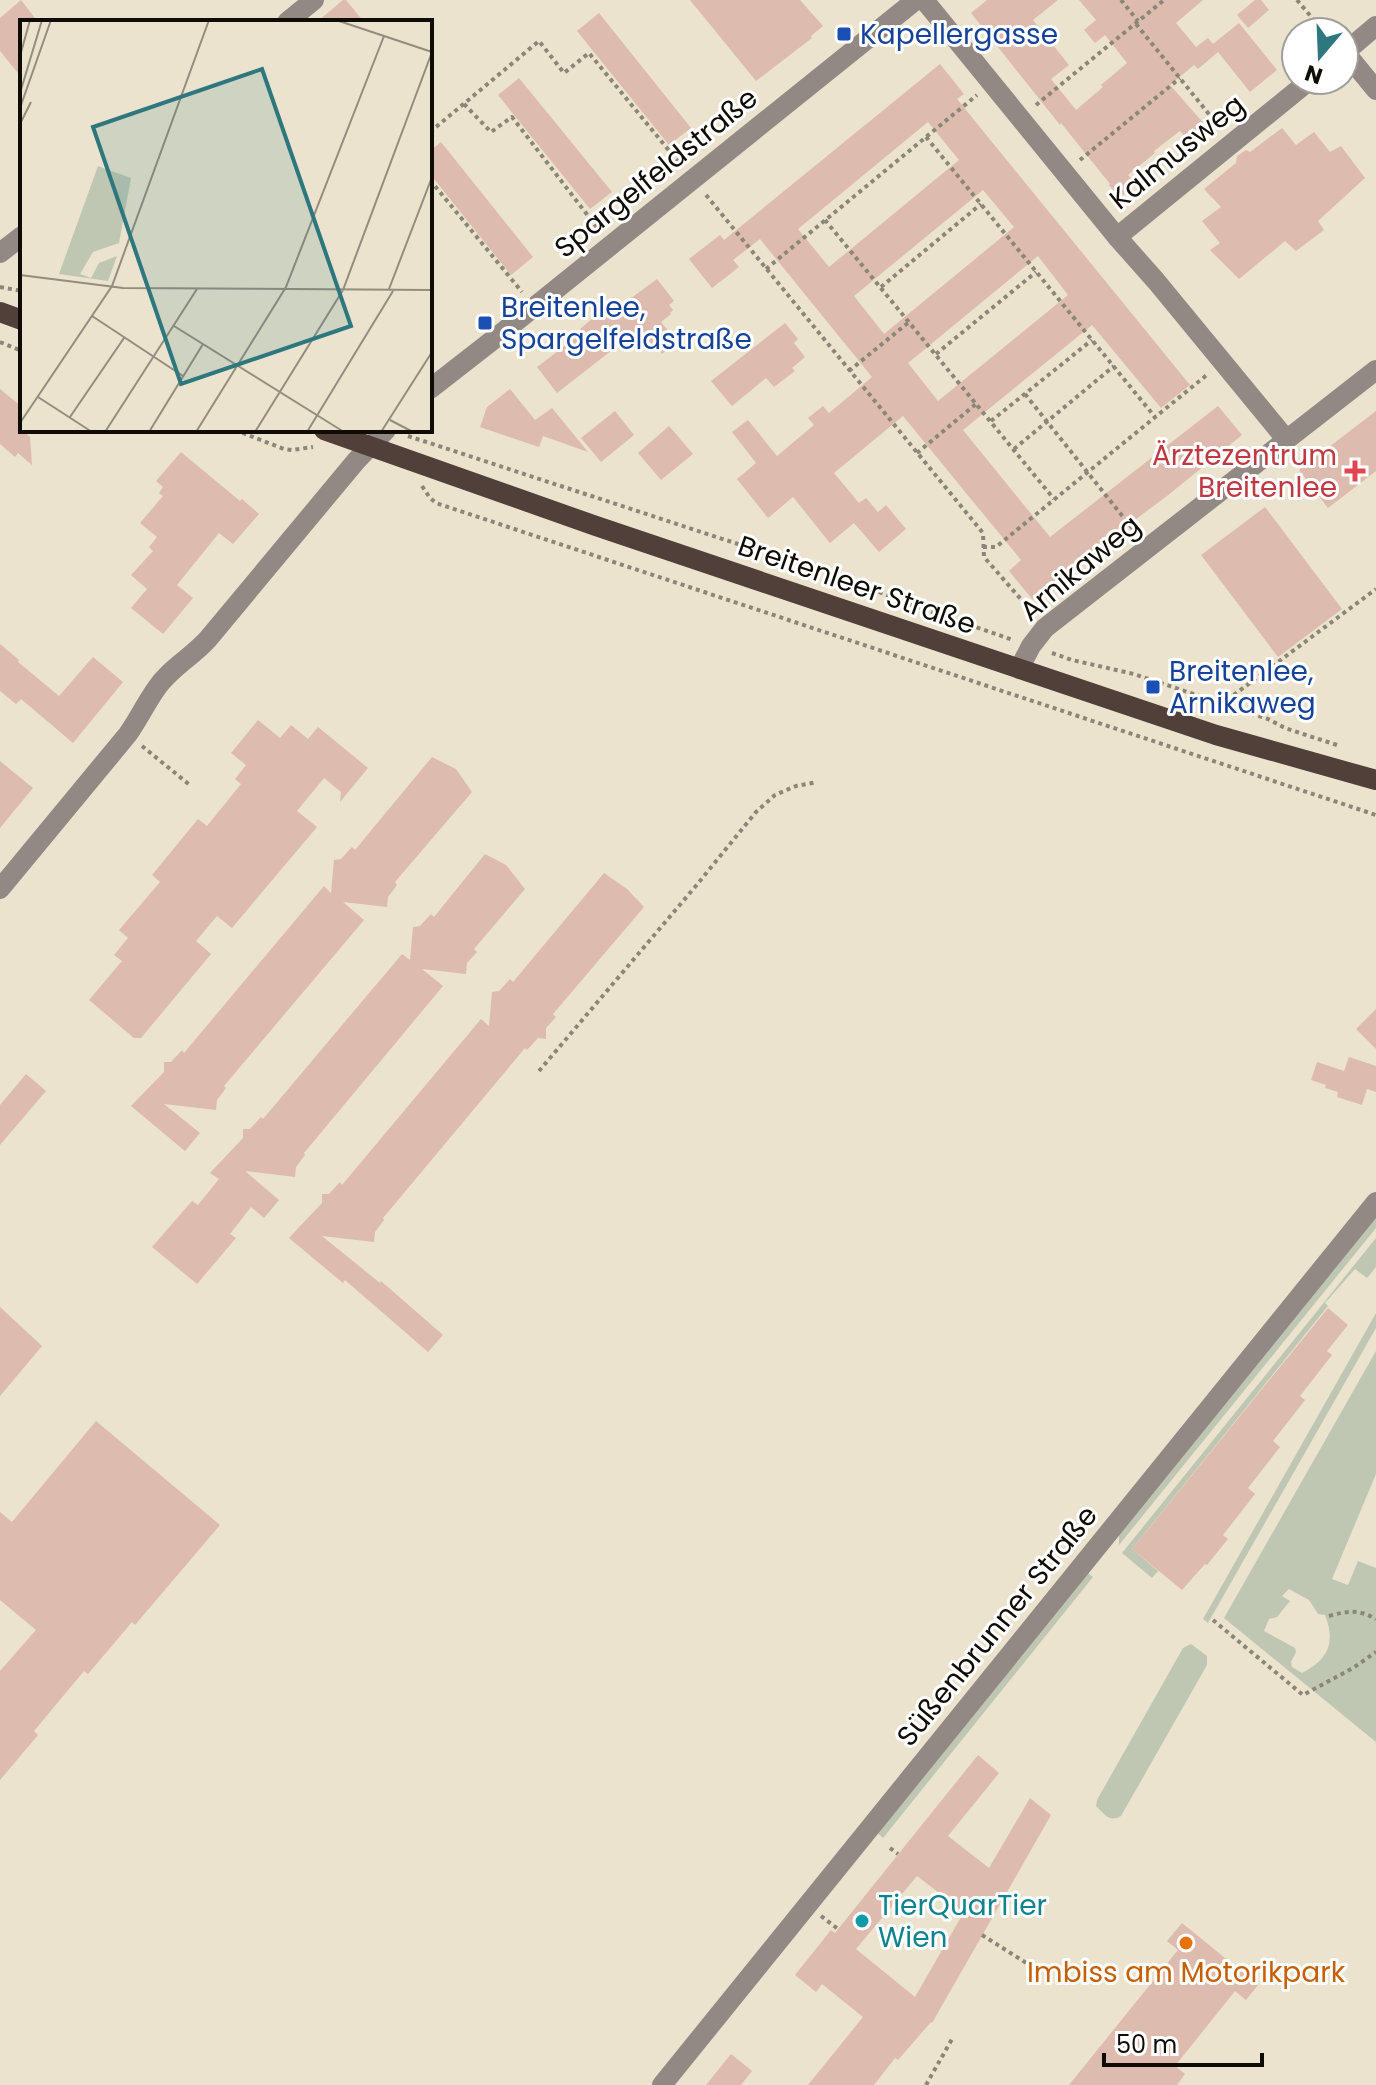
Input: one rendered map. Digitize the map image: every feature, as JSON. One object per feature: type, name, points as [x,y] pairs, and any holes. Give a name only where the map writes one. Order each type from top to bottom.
[{"type":"main road","points":[[0,312],[20,319]]},
{"type":"main road","name":"Breitenleer Straße","points":[[322,439],[370,446],[611,531],[1216,735],[1376,780]]},
{"type":"street","points":[[289,20],[314,0]]},
{"type":"street","name":"Spargelfeldstraße","points":[[432,387],[916,0]]},
{"type":"street","points":[[924,0],[1286,439]]},
{"type":"street","points":[[1360,39],[1376,26]]},
{"type":"street","points":[[1360,71],[1376,90]]},
{"type":"street","name":"Kalmusweg","points":[[1117,237],[1290,96]]},
{"type":"street","points":[[0,253],[20,238]]},
{"type":"street","name":"Arnikaweg","points":[[1019,669],[1045,628],[1376,370]]},
{"type":"street","points":[[0,889],[128,734],[156,689],[208,639],[384,432]]},
{"type":"street","name":"Süßenbrunner Straße","points":[[662,2085],[1376,1202]]},
{"type":"path","points":[[1121,0],[1233,143]]},
{"type":"path","points":[[1028,111],[1164,0]]},
{"type":"path","points":[[1297,0],[1310,16]]},
{"type":"path","points":[[432,130],[539,41],[564,73],[589,53],[983,533],[984,557],[1037,618]]},
{"type":"path","points":[[1072,166],[1180,78]]},
{"type":"path","points":[[766,269],[983,90]]},
{"type":"path","points":[[464,104],[491,132],[512,117],[601,231]]},
{"type":"path","points":[[926,137],[1155,417]]},
{"type":"path","points":[[432,182],[524,294]]},
{"type":"path","points":[[880,287],[981,204]]},
{"type":"path","points":[[825,220],[1054,499]]},
{"type":"path","points":[[935,354],[1036,272]]},
{"type":"path","points":[[0,287],[20,291]]},
{"type":"path","points":[[849,371],[909,322]]},
{"type":"path","points":[[991,421],[1092,340]]},
{"type":"path","points":[[0,342],[20,350]]},
{"type":"path","points":[[1013,449],[1114,366]]},
{"type":"path","points":[[983,547],[996,547],[1213,370]]},
{"type":"path","points":[[1025,394],[1140,538]]},
{"type":"path","points":[[917,453],[976,404]]},
{"type":"path","points":[[240,432],[284,449],[322,439]]},
{"type":"path","points":[[425,441],[851,581],[1011,639]]},
{"type":"path","points":[[416,481],[436,503],[1376,815]]},
{"type":"path","points":[[1216,735],[1227,700],[1376,589]]},
{"type":"path","points":[[1072,660],[1134,674],[1349,750]]},
{"type":"path","points":[[128,734],[191,786]]},
{"type":"path","points":[[539,1071],[756,812],[775,795],[817,782]]},
{"type":"path","points":[[1329,1616],[1350,1611],[1376,1619]]},
{"type":"path","points":[[1213,1620],[1303,1695],[1376,1652]]},
{"type":"path","points":[[890,1848],[898,1854]]},
{"type":"path","points":[[982,1935],[1039,1971]]},
{"type":"path","points":[[926,2085],[952,2039]]},
{"type":"green space","points":[[1376,1212],[1376,1228],[1119,1545],[1119,1533]]},
{"type":"green space","points":[[1376,1238],[1376,1267],[1367,1278],[1355,1269],[1325,1303],[1328,1306],[1132,1549],[1158,1571],[1152,1578],[1122,1553]]},
{"type":"green space","points":[[1376,1313],[1376,1328],[1208,1623],[1203,1619]]},
{"type":"green space","points":[[1376,1351],[1376,1474],[1332,1579],[1348,1585],[1358,1561],[1376,1568],[1376,1742],[1224,1618]],"holes":[[[1289,1589],[1309,1600],[1318,1614],[1325,1615],[1330,1634],[1324,1656],[1302,1673],[1292,1667],[1295,1648],[1264,1631],[1269,1619],[1277,1617],[1290,1601],[1282,1596]]]},
{"type":"green space","points":[[1088,1573],[1093,1577],[883,1838],[875,1831]]},
{"type":"green space","points":[[1191,1644],[1207,1656],[1207,1665],[1121,1816],[1114,1819],[1107,1817],[1096,1806],[1097,1800],[1183,1648]]},
{"type":"building","points":[[21,0],[36,20],[20,20],[20,76],[0,51],[0,18]]},
{"type":"building","points":[[346,0],[362,20],[319,20]]},
{"type":"building","points":[[690,0],[800,0],[823,26],[756,81]]},
{"type":"building","points":[[987,0],[1058,0],[1033,20],[1069,65],[1051,79],[1076,110],[1127,63],[1105,35],[1095,43],[1084,30],[1096,20],[1079,0],[1203,0],[1176,23],[1196,47],[1208,38],[1213,44],[1239,23],[1277,70],[1250,92],[1218,52],[1198,69],[1194,65],[1170,85],[1207,127],[1190,142],[1180,131],[1154,151],[1128,175],[1136,184],[1119,198],[971,13]]},
{"type":"building","points":[[1255,0],[1261,0],[1269,10],[1248,28],[1237,15]]},
{"type":"building","points":[[599,13],[691,128],[669,145],[577,31]]},
{"type":"building","points":[[940,64],[964,94],[957,99],[1190,385],[1161,408],[1092,325],[963,430],[1050,537],[1218,406],[1242,435],[1033,600],[1009,571],[1021,560],[903,416],[834,473],[859,503],[866,498],[878,512],[886,505],[906,529],[879,552],[854,523],[830,543],[793,497],[768,518],[737,479],[756,463],[732,432],[748,420],[777,456],[814,425],[808,418],[823,406],[829,413],[872,377],[760,239],[733,260],[739,267],[712,288],[689,259],[720,235],[724,240]],"holes":[[[928,122],[959,160],[829,267],[798,229]],[[983,190],[1014,227],[884,334],[854,296]],[[1038,256],[1068,295],[938,401],[908,363]]]},
{"type":"building","points":[[519,78],[612,192],[590,209],[498,95]]},
{"type":"building","points":[[1282,128],[1296,145],[1314,132],[1330,152],[1341,146],[1365,178],[1318,221],[1324,230],[1296,251],[1285,241],[1239,279],[1210,250],[1220,243],[1202,221],[1221,207],[1204,189],[1236,163],[1237,156],[1246,150],[1250,152]]},
{"type":"building","points":[[441,142],[533,257],[511,275],[432,176],[432,149]]},
{"type":"building","points":[[657,279],[674,301],[669,305],[673,310],[671,314],[661,322],[677,342],[662,354],[639,329],[557,393],[537,367],[583,332],[580,329],[606,307],[611,313]]},
{"type":"building","points":[[785,323],[798,339],[794,343],[805,357],[792,368],[795,371],[774,387],[766,378],[732,406],[711,381]]},
{"type":"building","points":[[0,389],[20,405],[20,432],[30,437],[32,465],[18,453],[15,457],[0,444]]},
{"type":"building","points":[[510,389],[535,420],[552,408],[588,452],[543,436],[539,447],[480,427],[487,407]]},
{"type":"building","points":[[615,411],[634,435],[601,462],[581,438]]},
{"type":"building","points":[[1376,411],[1376,471],[1328,508],[1299,470]]},
{"type":"building","points":[[669,426],[693,454],[661,480],[638,453]]},
{"type":"building","points":[[181,452],[259,514],[233,544],[219,533],[177,585],[193,598],[163,634],[131,608],[147,589],[131,575],[153,551],[149,547],[157,537],[140,523],[163,496],[159,493],[163,487],[156,481]]},
{"type":"building","points":[[1265,507],[1342,609],[1278,657],[1201,555]]},
{"type":"building","points":[[0,644],[59,696],[93,657],[123,682],[73,743],[21,699],[16,704],[0,691]]},
{"type":"building","points":[[258,720],[280,738],[291,725],[308,739],[318,727],[368,768],[340,802],[341,792],[324,778],[297,811],[317,827],[232,928],[217,916],[196,941],[211,954],[141,1038],[134,1038],[89,1000],[122,961],[114,955],[128,938],[119,930],[160,882],[152,875],[198,819],[207,826],[241,784],[235,779],[246,765],[231,753]]},
{"type":"building","points":[[432,757],[456,769],[472,792],[395,882],[397,885],[388,897],[387,907],[343,902],[364,920],[224,1086],[226,1088],[217,1100],[216,1110],[164,1104],[200,1133],[185,1151],[131,1106],[164,1072],[164,1062],[171,1062],[182,1050],[184,1053],[324,886],[331,893],[334,860],[341,859],[352,847],[355,850]]},
{"type":"building","points":[[0,761],[33,788],[0,828]]},
{"type":"building","points":[[485,854],[506,865],[525,889],[474,949],[477,952],[467,963],[466,974],[422,969],[443,986],[304,1153],[296,1167],[295,1177],[245,1171],[279,1200],[264,1218],[251,1207],[230,1234],[236,1238],[197,1284],[152,1247],[192,1201],[198,1205],[219,1179],[210,1173],[243,1138],[243,1129],[250,1129],[261,1117],[263,1119],[402,954],[410,960],[413,927],[420,926],[431,914],[434,917]]},
{"type":"building","points":[[604,873],[627,889],[644,907],[553,1014],[556,1017],[546,1028],[546,1039],[538,1038],[527,1050],[525,1048],[383,1218],[375,1232],[374,1242],[322,1236],[381,1281],[443,1335],[428,1352],[345,1280],[343,1283],[289,1238],[322,1203],[322,1194],[329,1194],[340,1182],[342,1185],[481,1019],[489,1026],[492,992],[499,991],[510,979],[513,982]]},
{"type":"building","points":[[1376,1009],[1376,1049],[1356,1029]]},
{"type":"building","points":[[1349,1057],[1376,1066],[1376,1092],[1367,1089],[1362,1105],[1337,1097],[1338,1092],[1311,1080],[1317,1062],[1344,1071]]},
{"type":"building","points":[[26,1074],[46,1091],[0,1145],[0,1105]]},
{"type":"building","points":[[0,1307],[42,1346],[0,1396]]},
{"type":"building","points":[[1328,1308],[1348,1325],[1327,1351],[1332,1355],[1300,1396],[1305,1400],[1273,1441],[1280,1447],[1248,1488],[1255,1494],[1223,1535],[1228,1539],[1182,1590],[1132,1549]]},
{"type":"building","points":[[96,1421],[220,1525],[135,1625],[132,1622],[88,1674],[84,1671],[34,1731],[38,1735],[0,1780],[0,1671],[36,1630],[0,1600],[0,1512],[12,1522]]},
{"type":"building","name":"TierQuarTier Wien","points":[[978,1755],[999,1773],[948,1836],[989,1868],[1030,1798],[1051,1815],[932,2023],[898,2060],[895,2058],[874,2085],[808,2085],[863,2017],[822,1984],[816,1992],[795,1975],[831,1930],[835,1933]],"holes":[[[917,1876],[964,1912],[915,1997],[856,1949]]]},
{"type":"building","points":[[1182,1923],[1258,1985],[1246,2000],[1235,1991],[1175,2066],[1185,2074],[1177,2085],[1069,2085],[1178,1950],[1167,1941]]},
{"type":"building","points":[[731,2054],[752,2071],[741,2085],[706,2085]]},
{"type":"place","name":"Kapellergasse","points":[[844,34]]},
{"type":"place","name":"Breitenlee, Spargelfeldstraße","points":[[485,323]]},
{"type":"place","name":"Ärztezentrum Breitenlee","points":[[1355,471]]},
{"type":"place","name":"Breitenlee, Arnikaweg","points":[[1153,687]]},
{"type":"place","name":"TierQuarTier Wien","points":[[862,1921]]},
{"type":"place","name":"Imbiss am Motorikpark","points":[[1186,1943]]}]
